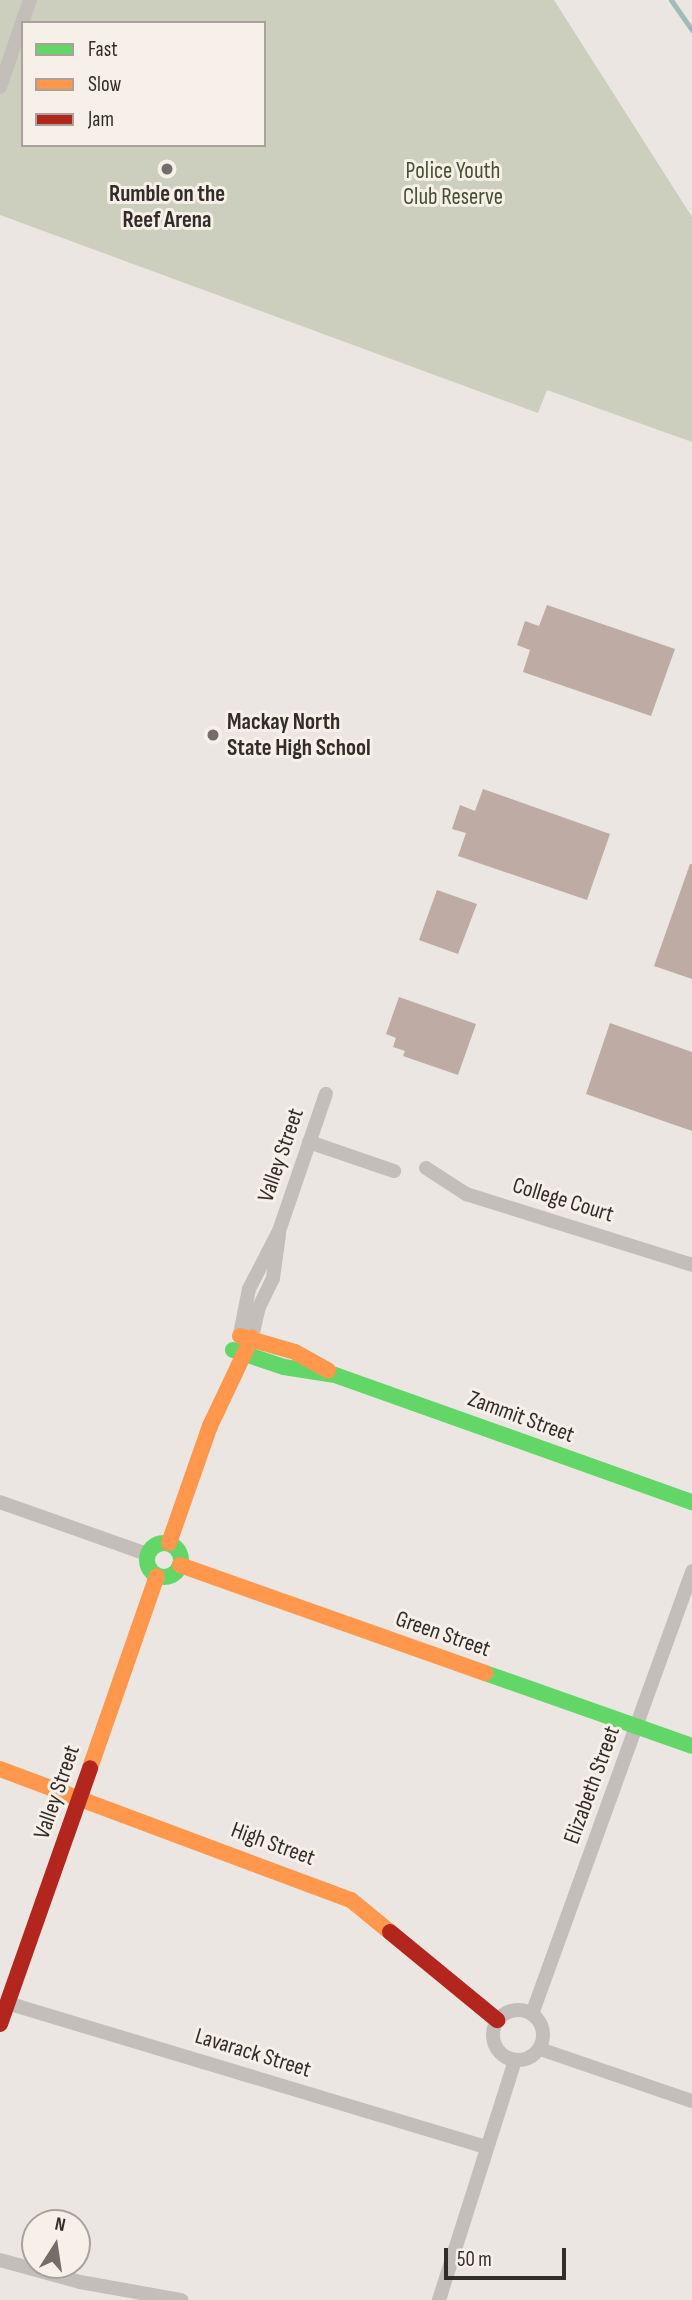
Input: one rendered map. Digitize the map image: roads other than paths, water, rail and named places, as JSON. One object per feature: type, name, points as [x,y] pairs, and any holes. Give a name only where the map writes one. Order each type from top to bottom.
[{"type":"street","points":[[23,21],[30,0]]},
{"type":"street","points":[[0,87],[21,26]]},
{"type":"street","name":"Valley Street","points":[[169,1544],[210,1426],[220,1372],[239,1352],[273,1278],[279,1230],[326,1094]]},
{"type":"street","points":[[309,1142],[394,1171]]},
{"type":"street","name":"College Court","points":[[426,1168],[466,1194],[692,1265]]},
{"type":"street","name":"Zammit Street","points":[[246,1336],[302,1355],[335,1375]]},
{"type":"street","name":"Zammit Street","points":[[239,1352],[284,1367],[335,1375],[692,1502]]},
{"type":"street","points":[[0,1502],[147,1553]]},
{"type":"street","points":[[159,1543],[169,1544],[180,1555],[180,1565],[168,1576],[157,1576],[149,1569],[147,1553],[159,1543]]},
{"type":"street","name":"Green Street","points":[[180,1565],[692,1746]]},
{"type":"street","name":"Elizabeth Street","points":[[532,2014],[692,1571]]},
{"type":"street","name":"Valley Street","points":[[0,2024],[157,1576]]},
{"type":"street","name":"High Street","points":[[0,1769],[351,1899],[497,2020]]},
{"type":"street","name":"Lavarack Street","points":[[7,2003],[486,2147]]},
{"type":"street","points":[[511,2011],[532,2014],[543,2032],[540,2049],[532,2057],[515,2061],[503,2056],[493,2041],[497,2020],[511,2011]]},
{"type":"street","points":[[540,2049],[692,2101]]},
{"type":"street","points":[[439,2300],[515,2061]]},
{"type":"street","points":[[0,2260],[80,2282],[181,2300]]},
{"type":"waterway","points":[[671,0],[692,30]]},
{"type":"place","name":"Rumble on the Reef Arena","points":[[167,169]]},
{"type":"place","name":"Mackay North State High School","points":[[213,735]]},
{"type":"park label","name":"Police Youth Club Reserve","points":[[453,184]]}]
